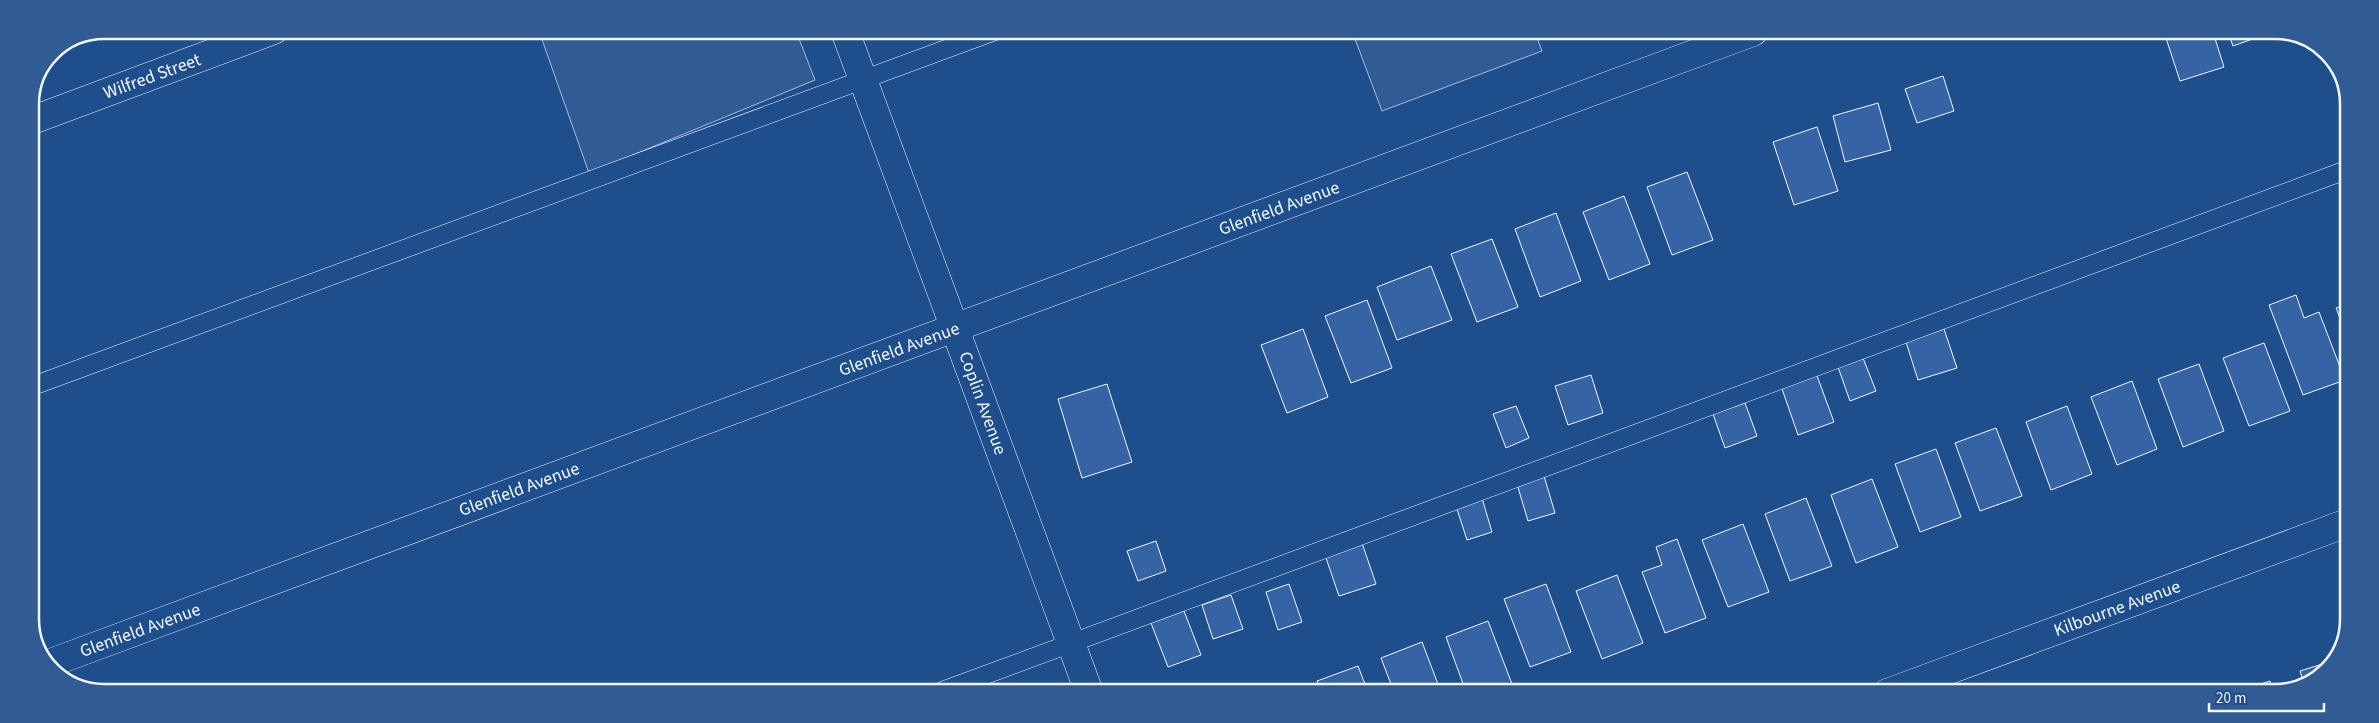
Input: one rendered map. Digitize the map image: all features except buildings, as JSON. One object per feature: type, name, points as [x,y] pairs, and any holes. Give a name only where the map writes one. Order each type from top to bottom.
[{"type":"street","name":"Wilfred Street","points":[[39,118],[250,39]]},
{"type":"street","name":"Coplin Avenue","points":[[848,39],[1086,684]]},
{"type":"street","name":"Glenfield Avenue","points":[[54,661],[1734,39]]},
{"type":"street","name":"Kilbourne Avenue","points":[[1909,684],[2340,526]]},
{"type":"lane","points":[[39,384],[974,39]]},
{"type":"lane","points":[[961,684],[2340,172]]},
{"type":"shaded area","points":[[542,39],[799,39],[815,80],[589,173]]},
{"type":"shaded area","points":[[1355,39],[1538,39],[1542,51],[1382,111]]}]
